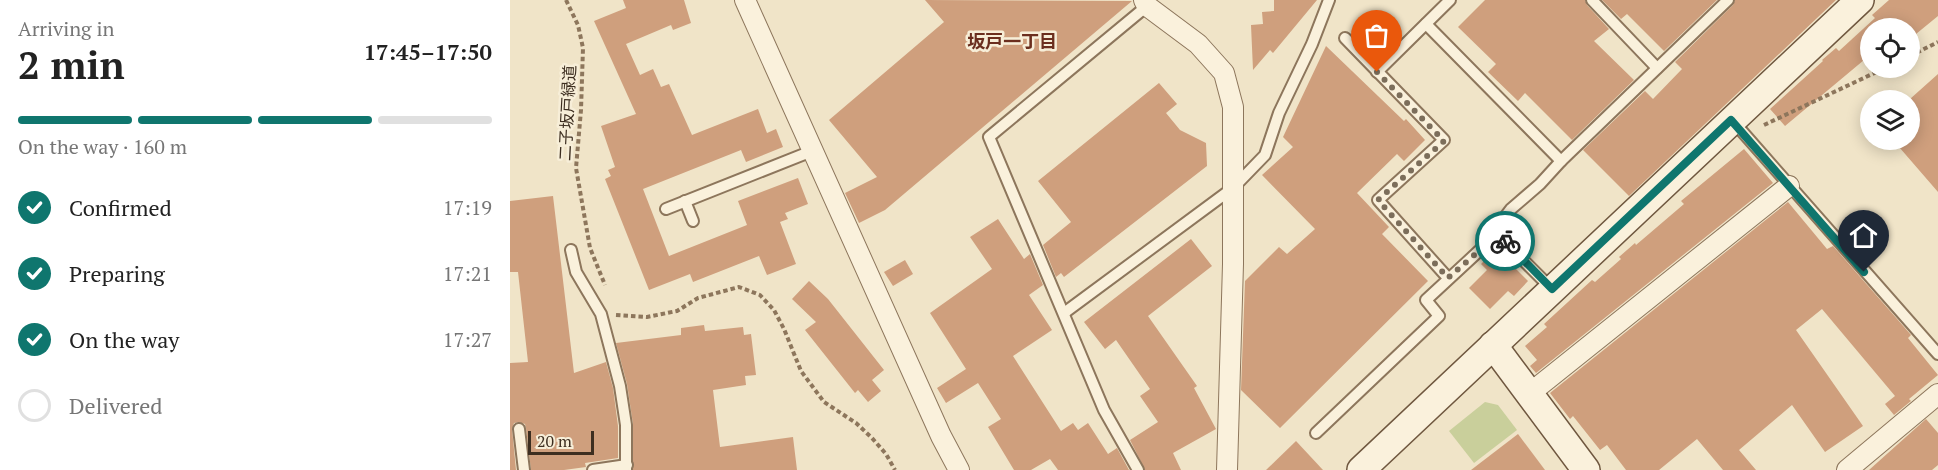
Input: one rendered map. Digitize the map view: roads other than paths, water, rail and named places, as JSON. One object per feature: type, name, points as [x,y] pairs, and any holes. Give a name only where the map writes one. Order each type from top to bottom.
[{"type":"street","points":[[745,0],[941,436],[959,470]]},
{"type":"street","points":[[1361,470],[1552,289],[1738,127],[1860,0]]},
{"type":"street","points":[[1146,3],[1198,44],[1224,73],[1233,107],[1233,264],[1227,470]]},
{"type":"street","points":[[1529,394],[1789,186]]},
{"type":"street","points":[[1493,345],[1586,470]]},
{"type":"street","points":[[1846,470],[1934,406]]},
{"type":"lane","points":[[1064,314],[1233,188],[1265,155],[1279,113],[1312,44],[1329,0]]},
{"type":"lane","points":[[1377,72],[1450,0]]},
{"type":"lane","points":[[1592,0],[1657,68]]},
{"type":"lane","points":[[1316,433],[1439,316],[1426,300],[1480,250],[1511,209],[1540,184],[1728,0]]},
{"type":"lane","points":[[1138,470],[1104,410],[989,137],[1146,3]]},
{"type":"lane","points":[[1426,24],[1561,161]]},
{"type":"lane","points":[[1345,38],[1444,141],[1378,200],[1448,278]]},
{"type":"lane","points":[[1738,127],[1938,354]]},
{"type":"lane","points":[[666,208],[813,151]]},
{"type":"lane","points":[[685,201],[693,221]]},
{"type":"lane","points":[[1494,231],[1552,289]]},
{"type":"lane","points":[[571,250],[576,272],[601,314],[620,386],[626,425],[626,468],[593,470]]},
{"type":"lane","points":[[519,429],[524,470]]},
{"type":"district","name":"坂戸一丁目","points":[[1012,42]]}]
